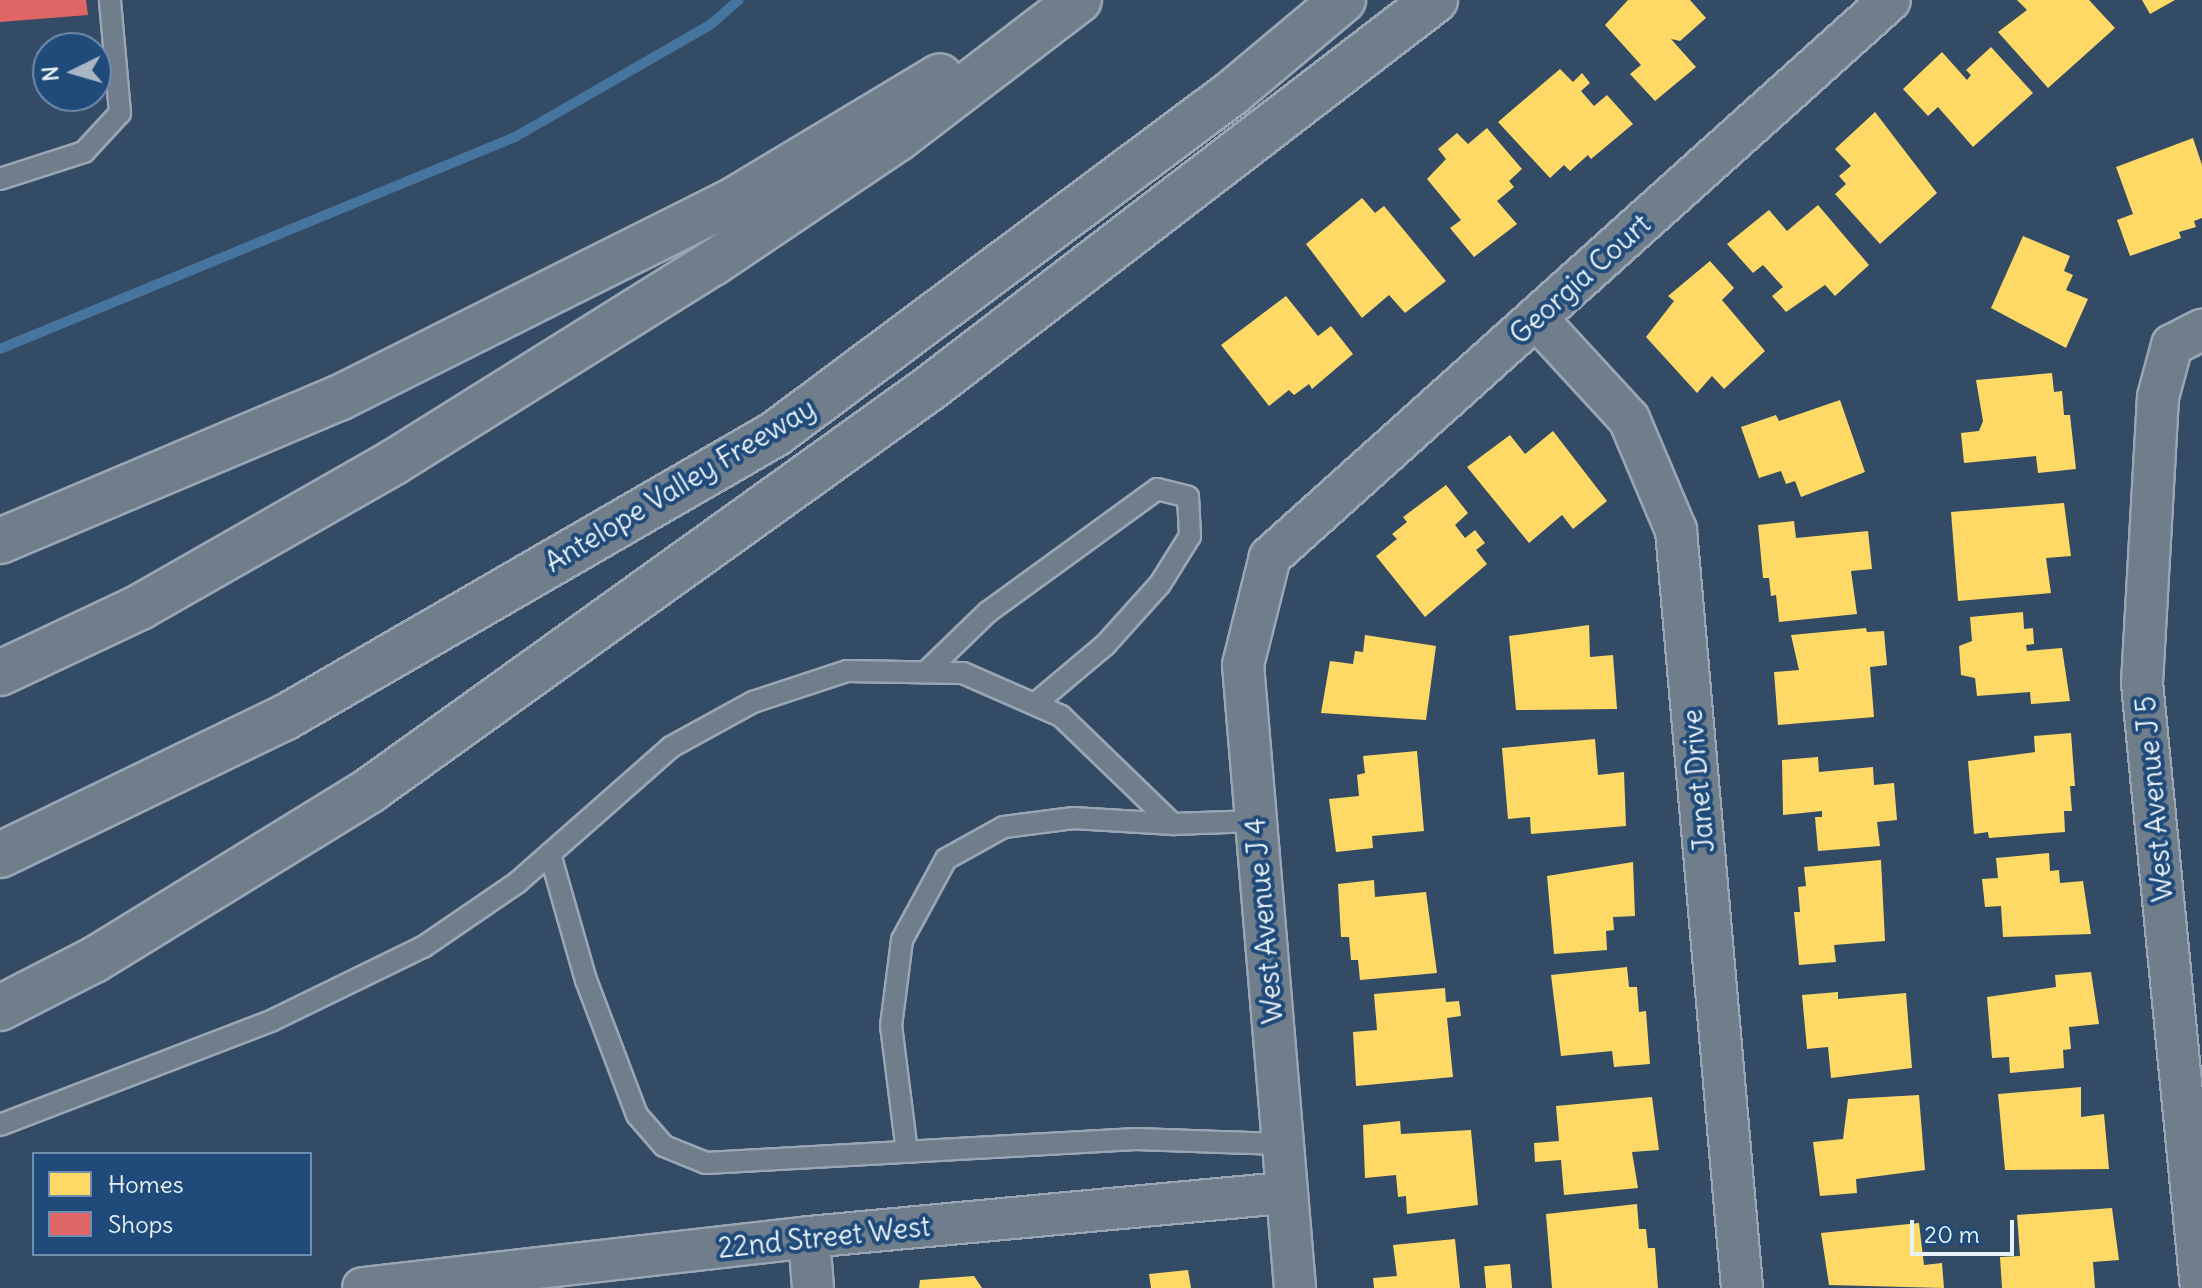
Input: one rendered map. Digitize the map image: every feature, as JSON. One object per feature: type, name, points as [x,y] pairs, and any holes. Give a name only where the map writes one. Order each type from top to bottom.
[{"type":"highway","points":[[0,541],[339,398],[734,200],[1065,0]]},
{"type":"highway","points":[[0,673],[140,607],[633,313],[897,139],[1079,0]]},
{"type":"highway","name":"Antelope Valley Freeway","points":[[0,855],[284,718],[775,434],[1232,93],[1343,0]]},
{"type":"highway","points":[[0,1008],[94,960],[370,790],[930,388],[1435,0]]},
{"type":"street","name":"Georgia Court","points":[[1270,557],[1890,0]]},
{"type":"street","name":"Janet Drive","points":[[1536,318],[1629,419],[1676,530],[1742,1288]]},
{"type":"street","name":"West Avenue J 5","points":[[2201,1288],[2142,683],[2158,397],[2172,345],[2202,330]]},
{"type":"street","name":"West Avenue J 4","points":[[1270,557],[1243,665],[1295,1288]]},
{"type":"street","name":"22nd Street West","points":[[363,1288],[809,1237],[1287,1193]]},
{"type":"street","points":[[809,1237],[813,1288]]},
{"type":"lane","points":[[0,179],[84,152],[120,113],[110,0]]},
{"type":"lane","points":[[926,672],[988,612],[1157,489],[1188,497],[1190,536],[1160,584],[1105,645],[1035,704]]},
{"type":"lane","points":[[0,1125],[271,1021],[423,947],[550,854],[671,747],[753,702],[847,671],[963,673],[1061,716],[1173,824]]},
{"type":"lane","points":[[907,1152],[891,1026],[900,955],[902,940],[946,859],[1004,827],[1073,818],[1173,824],[1256,821]]},
{"type":"lane","points":[[550,854],[586,980],[637,1115],[664,1146],[706,1163],[1136,1139],[1282,1144]]},
{"type":"building: Homes","points":[[1628,0],[1690,0],[1706,18],[1680,41],[1671,39],[1696,67],[1655,101],[1630,74],[1641,65],[1605,25]]},
{"type":"building: Homes","points":[[2017,0],[2089,0],[2115,28],[2048,88],[1998,32],[2027,10]]},
{"type":"building: Homes","points":[[2142,0],[2175,0],[2150,14]]},
{"type":"building: Homes","points":[[1991,47],[2033,93],[1973,147],[1938,107],[1928,116],[1903,89],[1942,52],[1967,80],[1971,75],[1966,70]]},
{"type":"building: Homes","points":[[1560,69],[1573,82],[1582,73],[1590,83],[1581,91],[1594,106],[1607,95],[1633,124],[1591,159],[1588,155],[1570,171],[1564,165],[1550,178],[1498,122]]},
{"type":"building: Homes","points":[[1875,112],[1937,193],[1880,244],[1835,194],[1846,184],[1839,176],[1851,166],[1835,149]]},
{"type":"building: Homes","points":[[1487,128],[1522,169],[1509,181],[1514,187],[1497,201],[1517,224],[1474,257],[1450,228],[1461,220],[1427,179],[1446,159],[1438,149],[1457,133],[1468,144]]},
{"type":"building: Homes","points":[[2193,138],[2202,165],[2202,218],[2194,221],[2196,227],[2179,232],[2181,238],[2130,256],[2117,220],[2133,214],[2116,167]]},
{"type":"building: Homes","points":[[1362,198],[1375,213],[1384,206],[1446,281],[1405,313],[1389,295],[1362,318],[1306,244]]},
{"type":"building: Homes","points":[[1818,205],[1869,265],[1835,296],[1825,285],[1786,312],[1772,296],[1783,287],[1763,265],[1753,273],[1727,244],[1769,210],[1787,231]]},
{"type":"building: Homes","points":[[2023,236],[2070,256],[2064,271],[2073,275],[2066,290],[2088,299],[2066,348],[1991,308]]},
{"type":"building: Homes","points":[[1710,261],[1734,288],[1722,300],[1765,351],[1724,389],[1712,376],[1697,393],[1646,337],[1674,301],[1668,296]]},
{"type":"building: Homes","points":[[1286,296],[1318,336],[1331,326],[1353,354],[1312,389],[1309,384],[1294,395],[1289,390],[1269,406],[1221,345]]},
{"type":"building: Homes","points":[[2052,373],[2054,392],[2062,391],[2064,415],[2070,415],[2076,469],[2038,473],[2036,456],[1964,463],[1961,433],[1979,431],[1983,421],[1976,380]]},
{"type":"building: Homes","points":[[1840,400],[1865,472],[1801,497],[1795,481],[1786,484],[1781,471],[1759,478],[1741,427],[1776,415],[1779,421]]},
{"type":"building: Homes","points":[[1553,431],[1607,501],[1573,529],[1562,515],[1529,543],[1467,467],[1510,435],[1525,454]]},
{"type":"building: Homes","points":[[1446,485],[1468,513],[1455,525],[1465,538],[1475,530],[1485,543],[1476,550],[1487,564],[1425,617],[1376,556],[1397,539],[1392,534],[1407,522],[1403,517]]},
{"type":"building: Homes","points":[[2064,503],[2071,556],[2046,558],[2051,593],[1958,601],[1951,512]]},
{"type":"building: Homes","points":[[1794,521],[1796,538],[1868,531],[1872,569],[1851,571],[1857,614],[1779,622],[1776,595],[1771,596],[1769,578],[1763,578],[1758,525]]},
{"type":"building: Homes","points":[[2023,612],[2024,629],[2033,628],[2034,644],[2026,645],[2027,651],[2062,648],[2070,701],[2031,704],[2030,692],[1977,696],[1975,678],[1961,675],[1959,646],[1972,641],[1970,617]]},
{"type":"building: Homes","points":[[1589,625],[1590,657],[1613,655],[1617,709],[1516,710],[1509,636]]},
{"type":"building: Homes","points":[[1866,628],[1867,632],[1884,631],[1887,665],[1870,667],[1874,717],[1778,725],[1774,672],[1799,670],[1791,635]]},
{"type":"building: Homes","points":[[1365,635],[1436,646],[1426,720],[1321,713],[1330,661],[1353,664],[1355,651],[1363,652]]},
{"type":"building: Homes","points":[[2071,733],[2075,786],[2070,786],[2072,811],[2064,811],[2065,832],[1989,838],[1988,832],[1974,834],[1968,761],[2035,752],[2034,736]]},
{"type":"building: Homes","points":[[1595,739],[1598,775],[1624,772],[1626,826],[1531,834],[1530,817],[1508,819],[1502,748]]},
{"type":"building: Homes","points":[[1417,751],[1424,831],[1372,836],[1373,848],[1336,852],[1329,799],[1359,796],[1357,775],[1365,773],[1363,756]]},
{"type":"building: Homes","points":[[1818,757],[1819,772],[1873,767],[1874,785],[1894,783],[1897,820],[1877,822],[1880,846],[1818,851],[1815,817],[1822,817],[1822,811],[1783,815],[1782,760]]},
{"type":"building: Homes","points":[[2049,853],[2050,871],[2059,870],[2060,883],[2083,881],[2091,934],[2003,937],[2001,906],[1985,907],[1982,879],[1998,878],[1996,858]]},
{"type":"building: Homes","points":[[1881,860],[1885,941],[1834,945],[1836,962],[1799,965],[1794,912],[1800,912],[1798,887],[1806,886],[1804,867]]},
{"type":"building: Homes","points":[[1633,862],[1635,916],[1613,917],[1614,930],[1606,931],[1607,950],[1554,954],[1547,876]]},
{"type":"building: Homes","points":[[1374,880],[1375,897],[1426,892],[1437,973],[1360,980],[1358,960],[1351,960],[1349,937],[1341,937],[1338,884]]},
{"type":"building: Homes","points":[[1627,967],[1629,987],[1637,987],[1639,1012],[1646,1011],[1650,1064],[1614,1067],[1612,1051],[1561,1056],[1551,975]]},
{"type":"building: Homes","points":[[2091,972],[2099,1024],[2069,1027],[2071,1049],[2063,1050],[2064,1068],[2010,1073],[2009,1057],[1992,1058],[1987,997],[2056,987],[2055,975]]},
{"type":"building: Homes","points":[[1445,988],[1446,1002],[1459,1001],[1461,1016],[1447,1018],[1453,1077],[1356,1086],[1353,1032],[1377,1030],[1374,994]]},
{"type":"building: Homes","points":[[1838,992],[1838,999],[1906,993],[1912,1068],[1831,1078],[1828,1047],[1807,1049],[1802,995]]},
{"type":"building: Homes","points":[[2081,1087],[2081,1117],[2104,1114],[2109,1169],[2005,1170],[1998,1094]]},
{"type":"building: Homes","points":[[1919,1095],[1925,1170],[1856,1179],[1857,1193],[1820,1196],[1813,1142],[1843,1139],[1848,1099]]},
{"type":"building: Homes","points":[[1652,1097],[1659,1150],[1632,1152],[1638,1188],[1564,1195],[1561,1160],[1535,1162],[1534,1143],[1559,1141],[1556,1106]]},
{"type":"building: Homes","points":[[1400,1121],[1401,1134],[1471,1130],[1478,1205],[1407,1214],[1406,1196],[1398,1197],[1396,1175],[1365,1178],[1363,1125]]},
{"type":"building: Homes","points":[[1637,1204],[1639,1229],[1646,1229],[1648,1248],[1655,1248],[1658,1288],[1552,1288],[1546,1214]]},
{"type":"building: Homes","points":[[2112,1208],[2119,1260],[2093,1262],[2095,1288],[2002,1288],[2000,1257],[2020,1256],[2017,1215]]},
{"type":"building: Homes","points":[[1919,1223],[1924,1265],[1942,1263],[1944,1288],[1829,1285],[1821,1233]]},
{"type":"building: Homes","points":[[1455,1239],[1460,1288],[1374,1288],[1373,1278],[1397,1276],[1393,1245]]},
{"type":"building: Homes","points":[[1510,1264],[1512,1288],[1486,1288],[1484,1266]]},
{"type":"building: Homes","points":[[1188,1270],[1191,1288],[1151,1288],[1149,1274]]},
{"type":"building: Homes","points":[[974,1276],[982,1288],[919,1288],[920,1280]]},
{"type":"building: Shops","points":[[0,0],[86,0],[88,15],[0,22]]},
{"type":"waterway","points":[[0,349],[515,137],[710,25],[739,0]]}]
